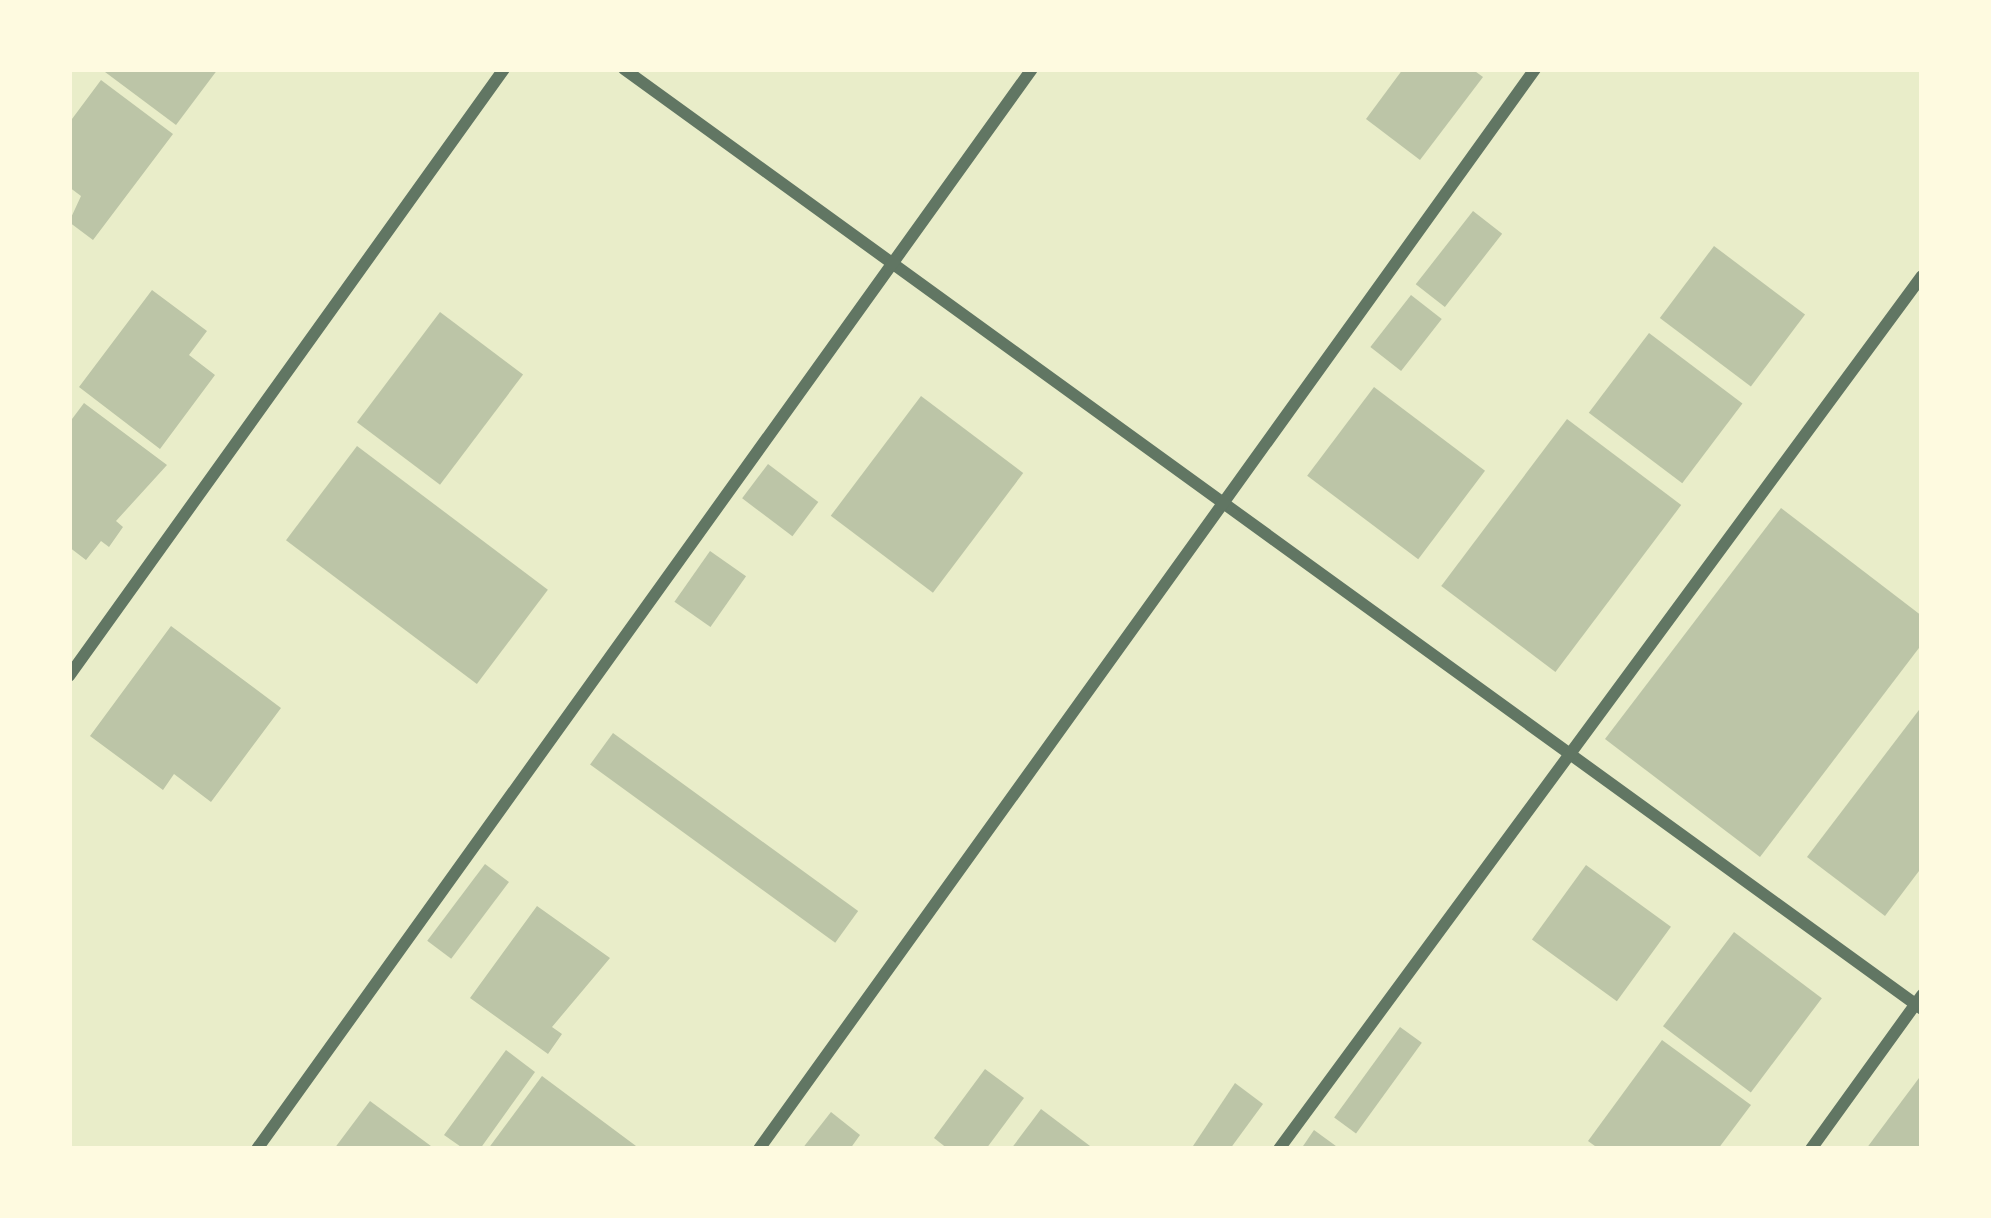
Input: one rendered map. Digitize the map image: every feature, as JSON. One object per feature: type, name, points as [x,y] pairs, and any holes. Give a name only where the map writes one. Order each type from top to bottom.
[{"type":"street","points":[[69,676],[504,69]]},
{"type":"street","points":[[624,69],[1920,1003],[1811,1149]]},
{"type":"street","points":[[257,1149],[1031,69]]},
{"type":"street","points":[[759,1149],[1534,69]]},
{"type":"street","points":[[1279,1149],[1573,756],[1922,276]]},
{"type":"building","points":[[101,69],[218,69],[176,125]]},
{"type":"building","points":[[1403,69],[1472,69],[1483,77],[1420,160],[1366,119]]},
{"type":"building","points":[[101,80],[173,134],[93,240],[69,222],[81,196],[69,187],[69,123]]},
{"type":"building","points":[[1473,211],[1502,234],[1445,307],[1416,284]]},
{"type":"building","points":[[1714,246],[1805,315],[1751,386],[1660,318]]},
{"type":"building","points":[[152,290],[207,331],[189,355],[215,375],[160,449],[79,387]]},
{"type":"building","points":[[1411,295],[1442,319],[1401,371],[1370,347]]},
{"type":"building","points":[[440,312],[523,375],[440,485],[357,422]]},
{"type":"building","points":[[1649,333],[1742,403],[1682,483],[1589,413]]},
{"type":"building","points":[[1374,387],[1485,471],[1418,559],[1307,476]]},
{"type":"building","points":[[921,396],[1023,473],[933,593],[831,516]]},
{"type":"building","points":[[84,403],[167,465],[116,521],[123,527],[109,547],[101,541],[86,560],[69,547],[69,423]]},
{"type":"building","points":[[1567,419],[1681,505],[1555,672],[1441,586]]},
{"type":"building","points":[[357,446],[548,590],[477,684],[286,540]]},
{"type":"building","points":[[768,464],[818,502],[792,536],[742,498]]},
{"type":"building","points":[[1781,508],[1922,616],[1922,644],[1760,857],[1605,739]]},
{"type":"building","points":[[710,551],[746,576],[710,627],[674,602]]},
{"type":"building","points":[[171,626],[281,708],[211,802],[174,774],[163,790],[90,736]]},
{"type":"building","points":[[1922,706],[1922,867],[1885,916],[1807,857]]},
{"type":"building","points":[[613,733],[858,911],[835,943],[590,765]]},
{"type":"building","points":[[485,864],[509,882],[451,959],[427,941]]},
{"type":"building","points":[[1586,865],[1671,927],[1617,1001],[1532,939]]},
{"type":"building","points":[[537,906],[610,958],[552,1027],[562,1034],[548,1054],[470,998]]},
{"type":"building","points":[[1734,932],[1822,998],[1751,1092],[1663,1026]]},
{"type":"building","points":[[1400,1027],[1422,1043],[1356,1133],[1334,1118]]},
{"type":"building","points":[[1662,1040],[1751,1105],[1718,1149],[1599,1149],[1588,1141]]},
{"type":"building","points":[[506,1050],[535,1072],[480,1149],[464,1149],[444,1135]]},
{"type":"building","points":[[985,1069],[1024,1098],[986,1149],[948,1149],[934,1138]]},
{"type":"building","points":[[1922,1074],[1922,1149],[1866,1149]]},
{"type":"building","points":[[542,1076],[636,1146],[634,1149],[488,1149]]},
{"type":"building","points":[[1235,1083],[1263,1104],[1230,1149],[1191,1149]]},
{"type":"building","points":[[370,1101],[435,1149],[334,1149]]},
{"type":"building","points":[[1041,1109],[1094,1149],[1011,1149]]},
{"type":"building","points":[[831,1112],[860,1135],[850,1149],[802,1149]]},
{"type":"building","points":[[1314,1130],[1340,1149],[1301,1149]]}]
